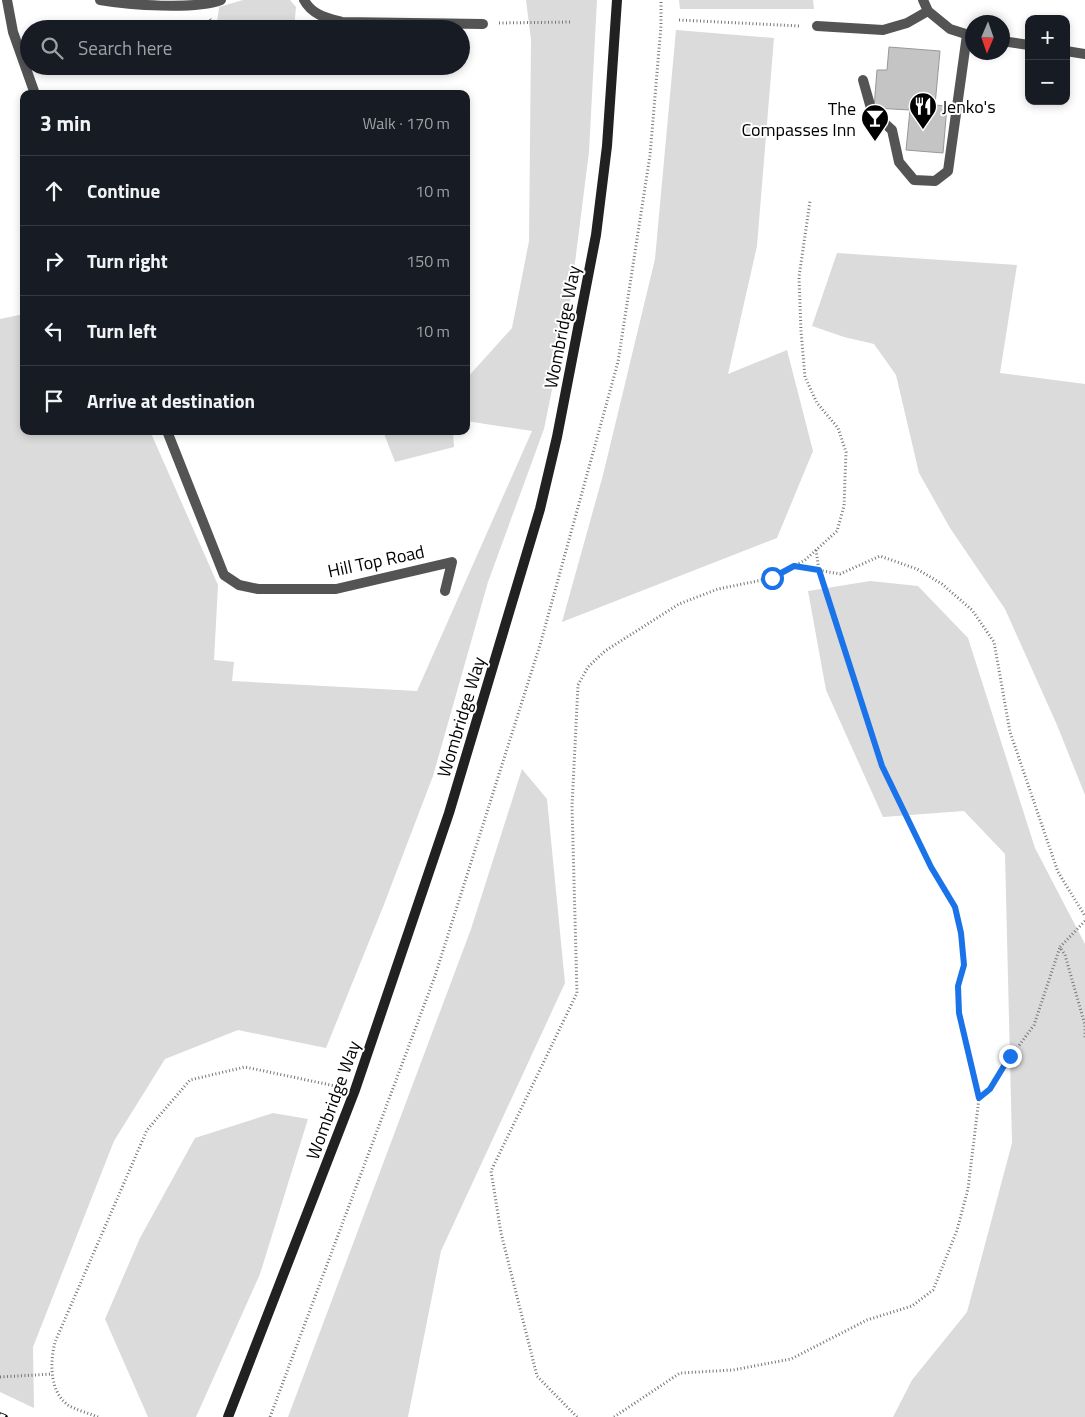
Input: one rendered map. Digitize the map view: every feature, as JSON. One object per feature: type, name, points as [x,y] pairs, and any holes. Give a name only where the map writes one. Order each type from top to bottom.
[{"type":"main road","name":"Wombridge Way","points":[[228,1417],[355,1090],[449,813],[540,509],[557,437],[596,235],[608,146],[617,0]]},
{"type":"street","points":[[7,0],[13,32],[20,52]]},
{"type":"street","points":[[100,0],[130,5],[198,3],[221,0]]},
{"type":"street","points":[[304,0],[308,7],[323,18],[332,20]]},
{"type":"street","points":[[923,0],[928,11],[950,29],[965,34]]},
{"type":"street","points":[[817,26],[882,30],[907,23],[928,11]]},
{"type":"street","points":[[470,24],[483,24]]},
{"type":"street","points":[[1010,42],[1025,44]]},
{"type":"street","points":[[1070,52],[1085,54]]},
{"type":"street","points":[[863,80],[872,112],[892,130],[899,162],[914,180],[935,182],[948,171],[966,60]]},
{"type":"street","points":[[28,75],[34,90]]},
{"type":"street","name":"Hill Top Road","points":[[168,435],[224,575],[238,585],[258,588],[336,589],[452,562],[445,591]]},
{"type":"path","points":[[270,1417],[435,976],[543,636],[618,362],[650,155],[661,26],[661,0]]},
{"type":"path","points":[[198,3],[210,20]]},
{"type":"path","points":[[679,20],[817,26]]},
{"type":"path","points":[[483,24],[572,22]]},
{"type":"path","points":[[577,1417],[537,1376],[502,1233],[491,1171],[577,993],[572,806],[578,685],[588,667],[605,651],[679,604],[718,589],[772,578],[794,566],[837,531],[844,506],[846,452],[838,428],[817,403],[805,377],[800,277],[810,201]]},
{"type":"path","points":[[614,1417],[680,1373],[734,1370],[791,1360],[867,1320],[912,1306],[933,1290],[957,1230],[968,1189],[979,1098],[959,1013],[958,986],[964,965],[961,933],[955,907],[931,867],[882,766],[819,570],[816,549]]},
{"type":"path","points":[[794,566],[840,574],[880,556],[925,574],[942,584],[972,610],[994,642],[1010,732],[1058,872],[1085,916]]},
{"type":"path","points":[[979,1098],[990,1089],[999,1073],[1034,1025],[1060,947],[1085,921]]},
{"type":"path","points":[[1060,947],[1065,954],[1085,1025],[1085,1038]]},
{"type":"path","points":[[98,1417],[68,1404],[58,1391],[52,1374],[51,1358],[55,1342],[147,1130],[190,1080],[245,1067],[355,1090]]},
{"type":"path","points":[[0,1377],[52,1374]]},
{"type":"shaded area","points":[[243,0],[290,0],[296,7],[295,20],[217,20],[219,7]]},
{"type":"shaded area","points":[[526,0],[597,0],[589,152],[570,302],[544,429],[488,582],[433,776],[326,1048],[238,1030],[165,1059],[114,1141],[33,1347],[34,1408],[0,1392],[0,319],[20,315],[20,435],[152,435],[218,585],[214,660],[234,662],[232,681],[417,691],[532,431],[470,422],[470,375],[512,328],[529,241],[531,40]]},
{"type":"shaded area","points":[[679,0],[813,0],[814,9],[680,9]]},
{"type":"shaded area","points":[[676,30],[774,38],[757,246],[728,374],[787,350],[813,451],[777,538],[562,622],[603,475],[655,259]]},
{"type":"shaded area","points":[[837,253],[1017,265],[1000,373],[1085,384],[1085,795],[1057,725],[1005,609],[950,528],[919,473],[896,375],[874,344],[844,337],[812,326]]},
{"type":"shaded area","points":[[385,435],[453,435],[454,447],[395,462]]},
{"type":"shaded area","points":[[870,581],[918,586],[968,638],[1035,848],[1085,944],[1085,1417],[893,1417],[912,1380],[967,1312],[1012,1143],[1005,854],[964,811],[883,817],[826,690],[808,591]]},
{"type":"shaded area","points":[[522,769],[547,799],[565,983],[441,1251],[408,1417],[288,1417],[471,929]]},
{"type":"shaded area","points":[[273,1113],[308,1119],[260,1274],[196,1417],[148,1417],[105,1319],[140,1238],[195,1138]]},
{"type":"building","points":[[889,47],[940,51],[935,105],[947,106],[943,153],[906,150],[910,110],[874,108],[877,70],[887,70]]},
{"type":"railway","points":[[0,1415],[5,1417]]},
{"type":"place","name":"Jenko's","points":[[923,130]]},
{"type":"place","name":"The Compasses Inn","points":[[875,142]]},
{"type":"route","points":[[772,578],[794,566],[819,570],[882,766],[931,867],[955,907],[961,933],[964,965],[958,986],[959,1013],[979,1098],[990,1089],[1010,1056]]}]
